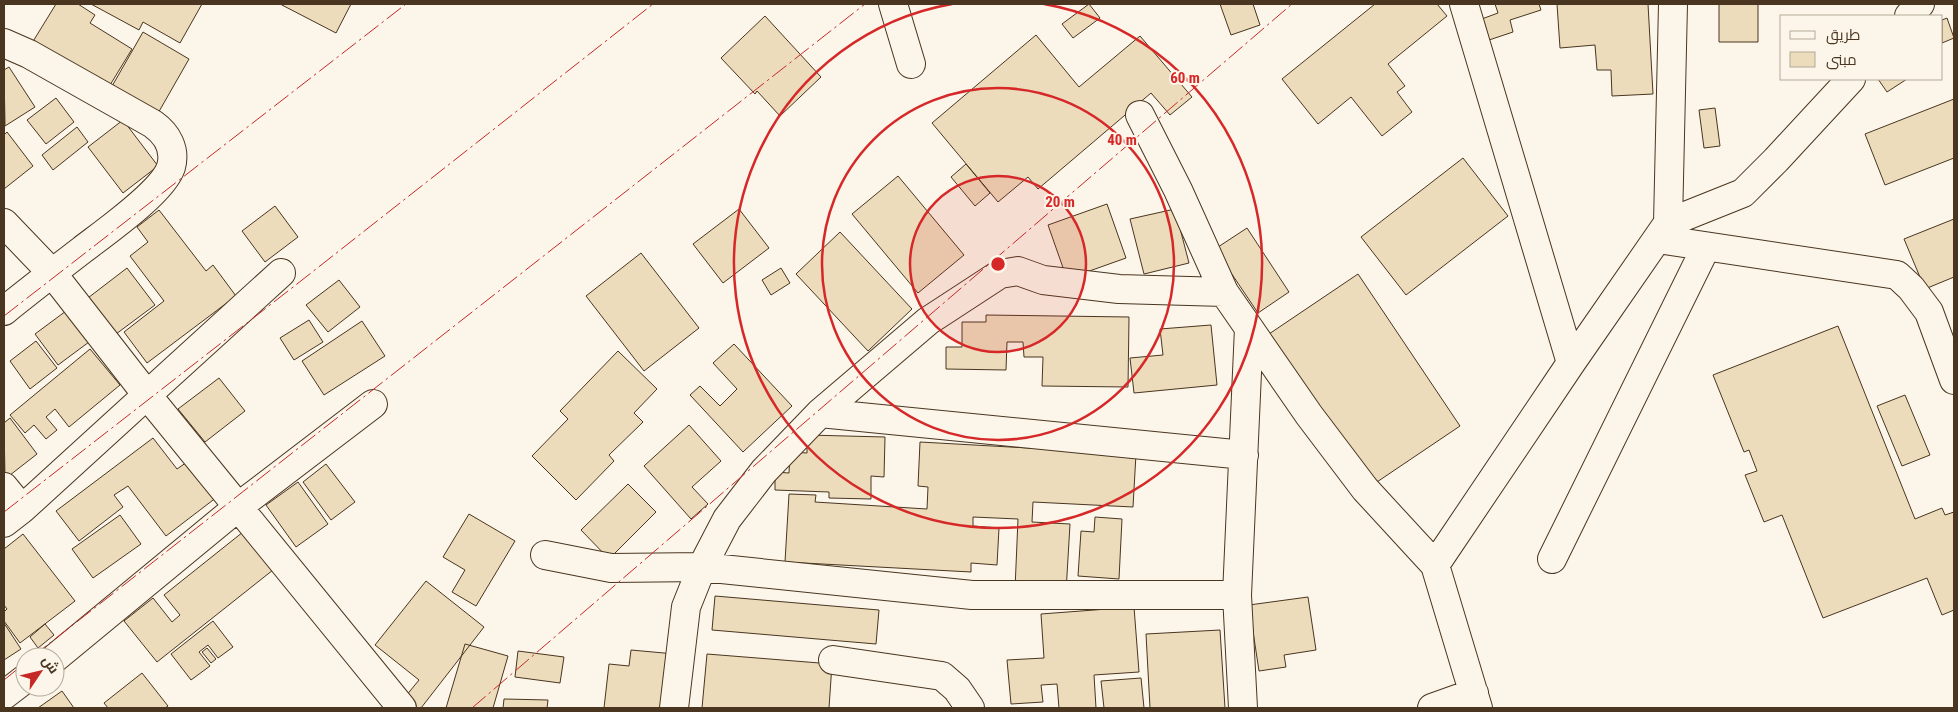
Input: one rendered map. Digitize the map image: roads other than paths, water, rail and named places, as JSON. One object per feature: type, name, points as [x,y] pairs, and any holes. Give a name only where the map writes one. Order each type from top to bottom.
[{"type":"street","points":[[893,4],[911,64]]},
{"type":"street","points":[[1464,4],[1570,363]]},
{"type":"street","points":[[1663,231],[1673,4]]},
{"type":"street","points":[[1910,15],[1920,4]]},
{"type":"street","points":[[4,43],[29,54],[153,124],[161,130],[171,147],[171,167],[166,176],[139,206],[4,311]]},
{"type":"street","points":[[1435,565],[1570,363],[1663,231],[1743,193],[1850,80]]},
{"type":"street","points":[[1140,115],[1178,190],[1224,292],[1309,415],[1366,489],[1435,565],[1476,701],[1432,708]]},
{"type":"street","points":[[4,223],[52,273],[147,395],[402,708]]},
{"type":"street","points":[[1663,231],[1706,247],[1897,275],[1911,288],[1929,312],[1954,380]]},
{"type":"street","points":[[1552,559],[1706,247]]},
{"type":"street","points":[[674,708],[686,607],[702,567],[727,519],[764,471],[820,413],[928,321],[1000,274],[1018,271],[1043,280],[1119,289],[1224,292]]},
{"type":"street","points":[[4,487],[13,516],[281,273]]},
{"type":"street","points":[[1243,708],[1237,595],[1249,328]]},
{"type":"street","points":[[65,650],[238,507],[373,404]]},
{"type":"street","points":[[820,413],[1244,455]]},
{"type":"street","points":[[545,555],[611,568],[702,567],[972,595],[1237,595]]},
{"type":"street","points":[[833,660],[942,676],[957,689],[970,708]]},
{"type":"street","points":[[4,695],[15,687]]}]
